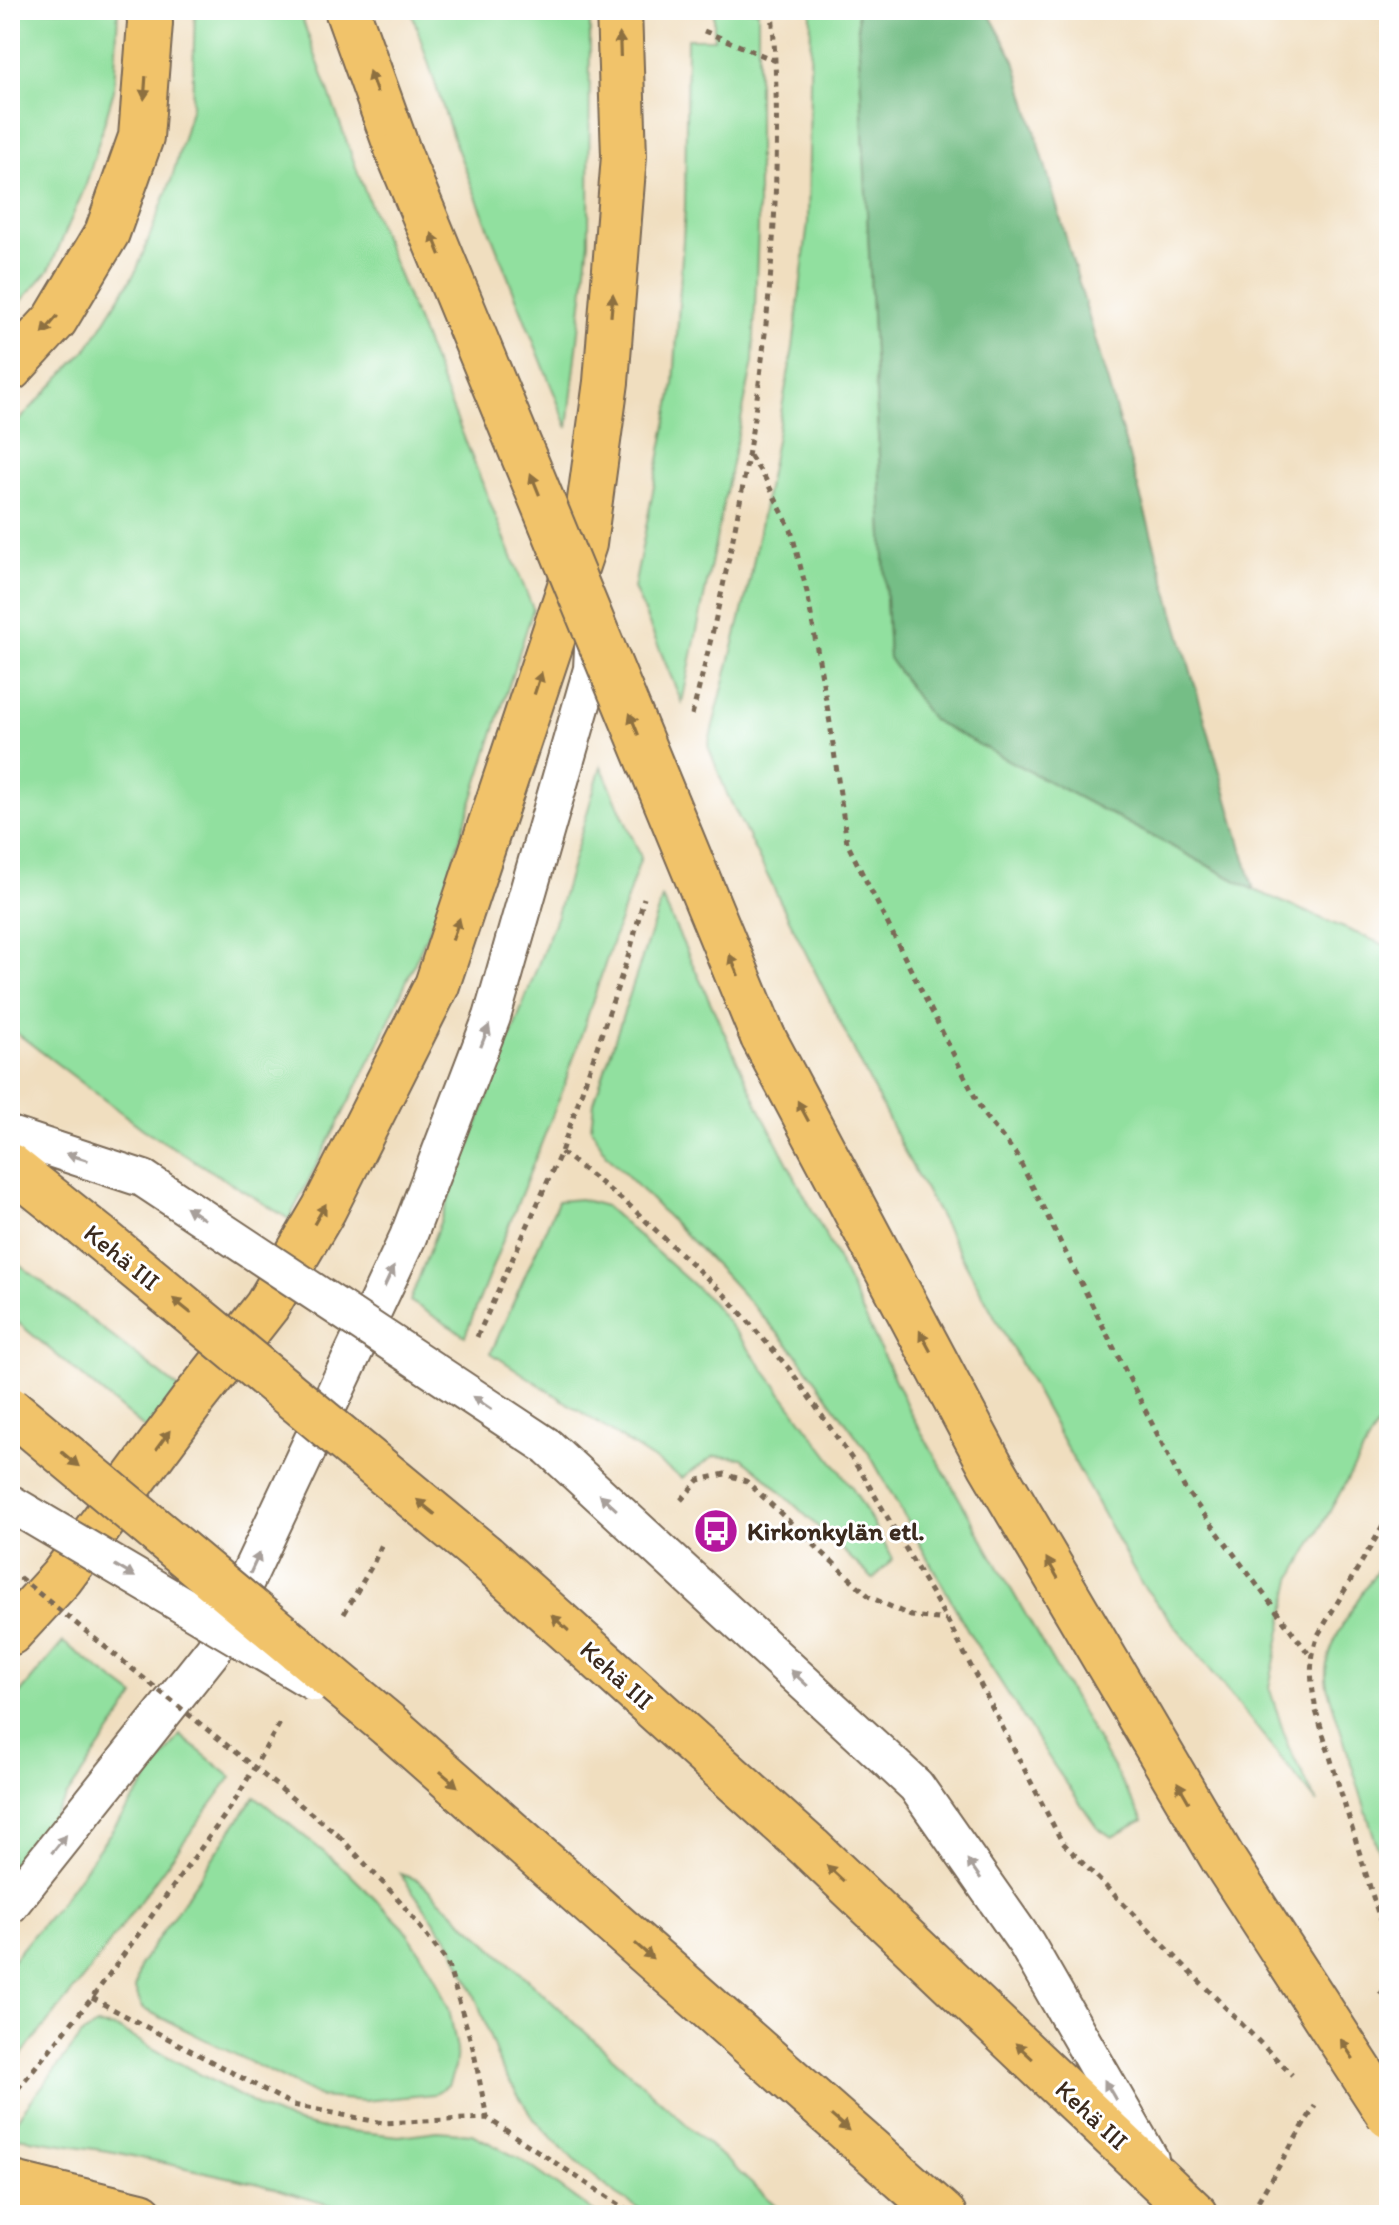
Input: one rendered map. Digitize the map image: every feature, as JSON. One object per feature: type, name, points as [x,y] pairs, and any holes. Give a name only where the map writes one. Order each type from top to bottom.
[{"type":"highway","points":[[10,369],[55,320],[107,233],[141,137],[149,10]]},
{"type":"highway","points":[[347,10],[399,154],[763,1037],[990,1464],[1223,1859],[1389,2115]]},
{"type":"highway","points":[[10,1633],[61,1578],[267,1306],[324,1209],[437,985],[584,544],[606,382],[624,156],[619,10]]},
{"type":"highway","name":"Kehä III","points":[[10,1166],[486,1557],[810,1848],[1196,2215]]},
{"type":"highway","points":[[10,1409],[391,1727],[944,2215]]},
{"type":"highway","points":[[10,2183],[141,2215]]},
{"type":"lane","points":[[10,1905],[214,1649],[408,1237],[492,1017],[592,669],[606,382]]},
{"type":"lane","points":[[10,1135],[144,1179],[547,1446],[916,1786],[1026,1943],[1163,2182]]},
{"type":"lane","points":[[10,1503],[391,1727]]},
{"type":"path","points":[[704,31],[776,61]]},
{"type":"path","points":[[749,454],[791,530],[812,621],[847,843],[984,1115],[1016,1154],[1185,1489],[1311,1657]]},
{"type":"path","points":[[561,1152],[630,1206],[728,1298],[791,1371],[863,1475],[947,1620],[1062,1842],[1296,2079]]},
{"type":"path","points":[[681,1500],[699,1480],[725,1474],[746,1481],[870,1597],[911,1616],[947,1620]]},
{"type":"path","points":[[1389,1516],[1318,1635],[1311,1657],[1316,1711],[1389,1949]]},
{"type":"path","points":[[10,1570],[339,1836],[400,1901],[447,1962],[473,2048],[487,2118]]},
{"type":"path","points":[[92,1998],[293,2105],[383,2123],[487,2118],[635,2215]]},
{"type":"green space","points":[[10,10],[118,10],[114,90],[86,185],[49,270],[10,314]]},
{"type":"green space","points":[[195,10],[299,10],[362,184],[533,609],[435,917],[380,1041],[289,1219],[143,1129],[10,1028],[10,430],[88,348],[137,269],[172,178],[192,106]]},
{"type":"green space","points":[[411,10],[590,10],[589,242],[568,428],[454,141]]},
{"type":"green space","points":[[714,10],[758,10],[758,227],[753,362],[682,703],[634,588],[674,384],[685,207],[687,39],[714,39]]},
{"type":"green space","points":[[811,10],[857,10],[889,658],[933,720],[1254,890],[1389,947],[1389,1405],[1292,1579],[1269,1687],[1288,1746],[1317,1803],[1141,1583],[907,1157],[727,794],[708,746],[750,580],[793,348],[808,222]]},
{"type":"green space","points":[[857,10],[987,10],[1015,61],[1254,890],[932,720],[889,658]]},
{"type":"green space","points":[[601,766],[641,857],[564,1086],[465,1336],[410,1301],[557,915]]},
{"type":"green space","points":[[662,898],[763,1116],[833,1250],[911,1414],[1143,1820],[1112,1837],[1097,1827],[1055,1767],[971,1636],[870,1455],[795,1352],[723,1273],[607,1155],[591,1128],[594,1102]]},
{"type":"green space","points":[[580,1199],[605,1206],[709,1299],[742,1340],[854,1490],[893,1559],[873,1579],[742,1458],[715,1456],[682,1478],[491,1353],[558,1201]]},
{"type":"green space","points":[[10,1257],[181,1390],[149,1432],[10,1316]]},
{"type":"green space","points":[[1389,1552],[1389,1884],[1326,1677],[1327,1663],[1340,1630]]},
{"type":"green space","points":[[63,1642],[135,1696],[43,1831],[10,1870],[10,1705]]},
{"type":"green space","points":[[180,1735],[231,1777],[86,1975],[10,2069],[10,1963],[63,1899]]},
{"type":"green space","points":[[255,1796],[347,1871],[404,1928],[431,1969],[449,2009],[457,2049],[455,2068],[448,2085],[434,2094],[364,2101],[320,2097],[142,2008],[135,1989],[140,1965]]},
{"type":"green space","points":[[400,1874],[418,1880],[786,2215],[650,2215],[614,2193],[567,2153],[534,2119],[501,2068],[478,2003],[452,1945]]},
{"type":"green space","points":[[97,2026],[116,2028],[263,2109],[293,2122],[320,2128],[399,2136],[438,2131],[472,2134],[522,2160],[598,2215],[364,2215],[255,2183],[114,2152],[10,2136],[19,2116],[83,2034]]},
{"type":"place","name":"Kirkonkylän etl.","points":[[716,1531]]}]
